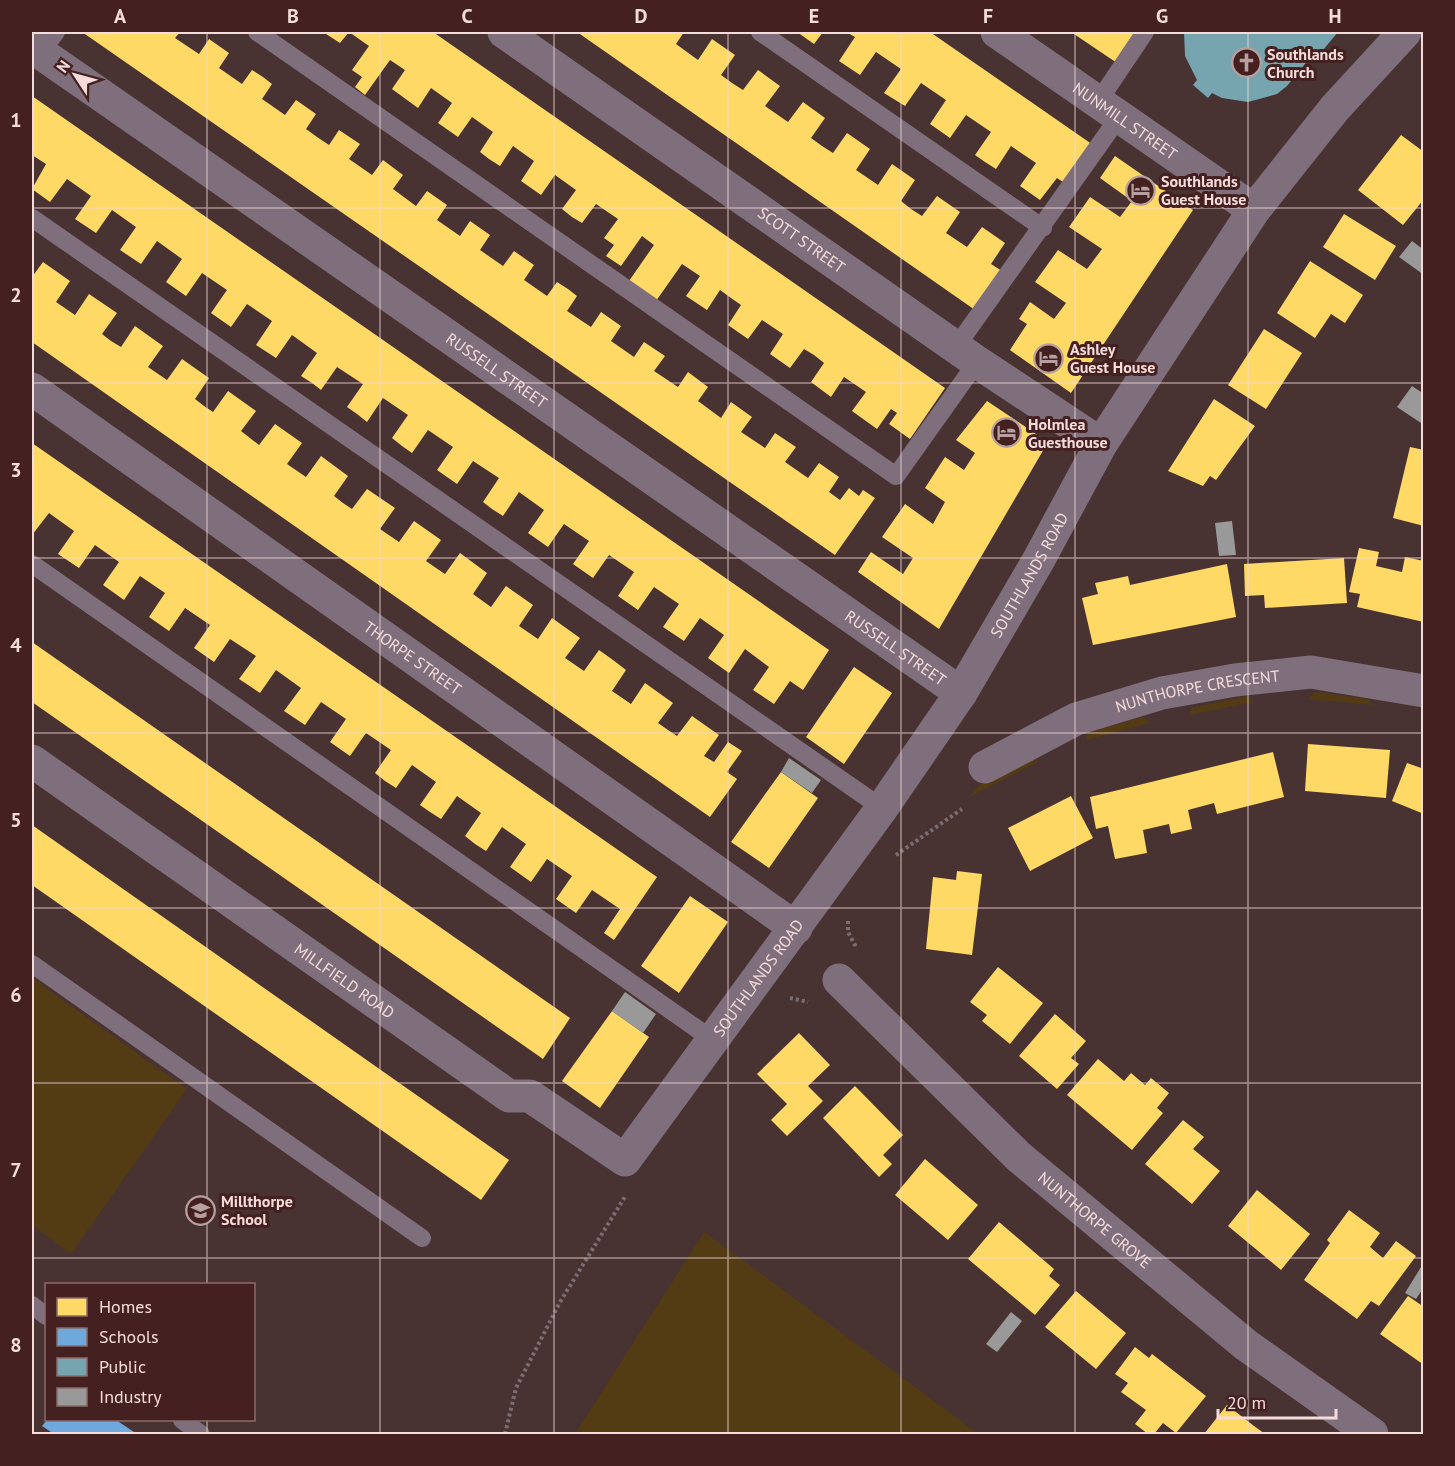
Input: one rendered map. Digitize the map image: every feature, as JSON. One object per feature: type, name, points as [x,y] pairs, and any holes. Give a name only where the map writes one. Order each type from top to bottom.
[{"type":"street","name":"SCOTT STREET","points":[[504,32],[967,354],[1101,444]]},
{"type":"street","name":"NUNMILL STREET","points":[[997,32],[1254,210]]},
{"type":"street","name":"SOUTHLANDS ROAD","points":[[625,1160],[796,928],[961,693],[1038,561],[1101,444],[1254,210],[1335,108],[1405,32]]},
{"type":"street","name":"RUSSELL STREET","points":[[42,44],[961,693]]},
{"type":"street","name":"THORPE STREET","points":[[32,389],[796,928]]},
{"type":"street","name":"NUNTHORPE CRESCENT","points":[[985,767],[1076,719],[1162,693],[1235,680],[1311,672],[1424,692]]},
{"type":"street","name":"MILLFIELD ROAD","points":[[32,761],[509,1096],[530,1096],[625,1160]]},
{"type":"street","name":"NUNTHORPE GROVE","points":[[839,980],[1019,1157],[1246,1345],[1372,1434]]},
{"type":"lane","points":[[257,32],[896,476],[1043,228],[1108,110],[1145,32]]},
{"type":"lane","points":[[760,32],[1043,228]]},
{"type":"lane","points":[[32,218],[882,808]]},
{"type":"lane","points":[[32,564],[713,1040]]},
{"type":"lane","points":[[32,964],[422,1238]]},
{"type":"lane","points":[[32,1305],[45,1315]]},
{"type":"lane","points":[[185,1421],[201,1434]]},
{"type":"path","points":[[760,976],[794,1001],[817,1003],[839,980]]},
{"type":"path","points":[[505,1434],[516,1388],[560,1302],[634,1182],[625,1160]]},
{"type":"shaded area","points":[[1316,692],[1368,699],[1373,705],[1308,699]]},
{"type":"shaded area","points":[[1247,696],[1253,702],[1190,715],[1191,708]]},
{"type":"shaded area","points":[[1143,717],[1150,723],[1087,740],[1087,733]]},
{"type":"shaded area","points":[[1031,756],[1038,762],[969,797],[987,777]]},
{"type":"shaded area","points":[[32,978],[187,1089],[71,1254],[32,1225]]},
{"type":"shaded area","points":[[704,1232],[979,1434],[575,1434]]},
{"type":"building: Homes","points":[[82,32],[180,32],[175,38],[199,54],[209,39],[229,53],[219,68],[242,84],[252,70],[272,84],[262,99],[285,115],[296,100],[316,114],[306,129],[329,145],[339,130],[360,144],[349,159],[372,175],[383,160],[403,175],[393,189],[416,206],[427,191],[447,205],[437,220],[460,236],[470,221],[490,235],[480,250],[503,266],[514,251],[534,265],[524,280],[547,296],[557,282],[568,289],[577,296],[567,311],[591,327],[601,312],[621,326],[611,341],[634,357],[644,342],[665,356],[654,371],[678,387],[688,372],[708,387],[698,401],[721,418],[731,402],[752,417],[741,432],[765,448],[775,433],[796,447],[785,462],[808,478],[819,463],[839,477],[829,492],[840,500],[849,488],[859,496],[863,490],[875,498],[835,555]]},
{"type":"building: Homes","points":[[323,32],[349,32],[340,43]]},
{"type":"building: Homes","points":[[349,32],[433,32],[945,388],[910,439],[889,424],[897,413],[891,409],[877,429],[852,411],[866,392],[844,377],[831,397],[811,382],[824,363],[814,355],[804,349],[790,368],[770,354],[783,334],[762,320],[748,339],[728,325],[741,305],[720,290],[707,310],[686,296],[700,276],[682,264],[656,301],[629,281],[654,245],[642,236],[621,266],[606,256],[614,245],[604,238],[618,219],[596,204],[582,223],[572,217],[562,209],[576,190],[555,175],[541,195],[521,181],[534,161],[513,146],[500,166],[489,159],[480,152],[493,132],[472,117],[458,137],[438,123],[452,103],[431,88],[418,108],[392,89],[405,70],[390,60],[365,95],[355,87],[362,77],[352,70],[369,46]]},
{"type":"building: Homes","points":[[577,32],[684,32],[676,44],[698,60],[712,39],[735,55],[721,75],[732,83],[743,90],[758,70],[780,86],[765,106],[788,122],[803,102],[825,118],[811,138],[822,146],[833,153],[847,133],[870,149],[856,170],[878,185],[892,164],[915,180],[901,201],[911,209],[922,216],[937,196],[960,212],[946,233],[967,247],[982,227],[1005,243],[991,264],[1002,271],[975,310]]},
{"type":"building: Homes","points":[[797,32],[823,32],[814,44]]},
{"type":"building: Homes","points":[[846,32],[930,32],[1096,147],[1069,186],[1057,178],[1040,200],[1020,186],[1036,163],[1011,146],[996,169],[985,162],[975,155],[991,132],[966,115],[950,138],[930,124],[946,100],[921,83],[905,106],[884,93],[901,69],[876,52],[860,75],[839,61],[855,37]]},
{"type":"building: Homes","points":[[1071,32],[1139,32],[1117,63]]},
{"type":"building: Homes","points":[[32,96],[829,650],[803,690],[790,681],[774,704],[753,690],[769,667],[745,649],[729,673],[708,658],[724,635],[700,618],[684,641],[663,627],[679,604],[654,587],[638,610],[618,596],[634,572],[609,555],[593,578],[573,564],[589,541],[564,524],[548,547],[528,533],[544,510],[519,492],[503,516],[483,502],[499,478],[473,461],[457,484],[437,470],[453,447],[428,430],[412,453],[392,438],[408,415],[383,398],[367,422],[347,407],[363,384],[337,367],[321,390],[301,376],[317,353],[292,335],[276,358],[256,345],[272,321],[247,304],[231,327],[211,313],[227,290],[202,273],[186,296],[166,282],[182,259],[157,241],[141,264],[120,250],[136,227],[112,210],[96,233],[75,219],[91,196],[67,179],[50,202],[32,189],[46,164],[32,155]]},
{"type":"building: Homes","points":[[1401,135],[1424,152],[1424,199],[1403,225],[1358,190]]},
{"type":"building: Homes","points":[[1115,156],[1193,210],[1071,393],[1010,350],[1027,324],[1019,319],[1030,302],[1054,319],[1066,303],[1035,282],[1058,250],[1087,269],[1102,249],[1069,227],[1090,197],[1120,217],[1132,201],[1100,178]]},
{"type":"building: Homes","points":[[1344,214],[1396,246],[1375,280],[1323,247]]},
{"type":"building: Homes","points":[[1310,261],[1363,295],[1345,323],[1331,314],[1315,338],[1277,313]]},
{"type":"building: Homes","points":[[43,262],[70,281],[56,302],[75,315],[89,294],[117,313],[102,334],[111,341],[121,347],[135,326],[163,346],[148,367],[167,380],[182,359],[209,378],[195,399],[204,406],[213,412],[228,391],[256,411],[241,431],[259,445],[275,424],[302,443],[287,464],[306,477],[321,456],[348,476],[334,496],[343,503],[352,509],[367,489],[395,508],[380,529],[399,542],[414,521],[441,540],[426,561],[445,574],[460,553],[487,573],[473,594],[491,607],[506,586],[533,605],[519,626],[538,639],[552,618],[580,638],[565,658],[584,671],[599,650],[626,670],[612,691],[631,704],[645,683],[673,703],[658,723],[677,736],[692,716],[719,735],[704,756],[714,762],[728,742],[742,751],[727,772],[737,779],[710,817],[32,342],[32,277]]},
{"type":"building: Homes","points":[[1264,329],[1302,353],[1266,409],[1228,385]]},
{"type":"building: Homes","points":[[1214,399],[1255,426],[1216,480],[1210,476],[1203,486],[1168,471]]},
{"type":"building: Homes","points":[[987,401],[1048,442],[939,629],[858,572],[871,552],[903,574],[913,558],[882,537],[905,504],[933,524],[945,502],[925,488],[945,457],[964,470],[975,453],[956,440]]},
{"type":"building: Homes","points":[[32,443],[657,877],[614,940],[604,933],[620,909],[592,890],[576,913],[556,899],[572,876],[547,859],[531,882],[510,867],[526,844],[502,827],[486,851],[475,844],[465,836],[481,813],[457,796],[441,819],[430,812],[420,805],[436,782],[412,765],[396,788],[385,781],[375,773],[391,750],[366,733],[350,756],[330,742],[346,719],[321,702],[305,725],[284,711],[301,688],[276,670],[260,693],[239,679],[256,656],[230,639],[214,662],[194,648],[210,625],[185,608],[169,631],[149,617],[165,593],[140,576],[124,600],[103,585],[119,562],[95,545],[79,568],[58,554],[74,531],[49,513],[32,535]]},
{"type":"building: Homes","points":[[1410,447],[1424,450],[1424,526],[1393,518]]},
{"type":"building: Homes","points":[[1359,548],[1379,552],[1376,566],[1402,572],[1405,557],[1424,561],[1424,622],[1357,607],[1360,594],[1349,592]]},
{"type":"building: Homes","points":[[1344,558],[1347,603],[1265,608],[1264,595],[1245,596],[1244,564]]},
{"type":"building: Homes","points":[[1227,564],[1236,617],[1093,645],[1082,598],[1098,594],[1095,583],[1128,576],[1130,585]]},
{"type":"building: Homes","points":[[32,642],[570,1018],[543,1059],[32,702]]},
{"type":"building: Homes","points":[[854,667],[892,693],[844,764],[806,737]]},
{"type":"building: Homes","points":[[1308,744],[1390,750],[1386,798],[1305,791]]},
{"type":"building: Homes","points":[[1273,752],[1284,797],[1217,814],[1214,803],[1188,810],[1192,829],[1171,834],[1169,824],[1143,830],[1147,853],[1115,859],[1108,826],[1096,829],[1090,797]]},
{"type":"building: Homes","points":[[1407,763],[1424,769],[1424,814],[1392,801]]},
{"type":"building: Homes","points":[[781,772],[818,798],[769,868],[731,842]]},
{"type":"building: Homes","points":[[1071,796],[1093,838],[1030,871],[1008,828]]},
{"type":"building: Homes","points":[[32,825],[509,1160],[481,1200],[32,885]]},
{"type":"building: Homes","points":[[957,871],[982,874],[972,955],[926,949],[933,877],[956,880]]},
{"type":"building: Homes","points":[[690,896],[728,922],[679,993],[641,966]]},
{"type":"building: Homes","points":[[998,967],[1043,1003],[1010,1044],[982,1021],[987,1015],[970,1002]]},
{"type":"building: Homes","points":[[612,1011],[649,1037],[600,1108],[562,1081]]},
{"type":"building: Homes","points":[[1055,1014],[1086,1041],[1071,1058],[1079,1064],[1057,1089],[1019,1056]]},
{"type":"building: Homes","points":[[799,1033],[830,1065],[808,1086],[823,1101],[787,1136],[771,1120],[787,1104],[757,1074]]},
{"type":"building: Homes","points":[[1098,1059],[1124,1081],[1131,1073],[1145,1085],[1151,1078],[1169,1093],[1157,1108],[1163,1113],[1132,1150],[1067,1095]]},
{"type":"building: Homes","points":[[855,1086],[903,1135],[883,1155],[892,1164],[879,1177],[823,1118]]},
{"type":"building: Homes","points":[[1183,1120],[1204,1137],[1193,1149],[1220,1171],[1192,1204],[1145,1164]]},
{"type":"building: Homes","points":[[925,1159],[978,1205],[948,1240],[895,1195]]},
{"type":"building: Homes","points":[[1257,1190],[1310,1234],[1281,1270],[1228,1226]]},
{"type":"building: Homes","points":[[1349,1210],[1380,1233],[1370,1247],[1383,1258],[1396,1241],[1416,1256],[1379,1306],[1371,1301],[1357,1319],[1304,1280],[1330,1243],[1327,1240]]},
{"type":"building: Homes","points":[[999,1222],[1054,1269],[1049,1276],[1060,1285],[1035,1315],[968,1259]]},
{"type":"building: Homes","points":[[1076,1291],[1126,1333],[1096,1369],[1045,1327]]},
{"type":"building: Homes","points":[[1408,1296],[1424,1307],[1424,1365],[1380,1334]]},
{"type":"building: Homes","points":[[1135,1347],[1149,1358],[1152,1354],[1206,1396],[1176,1433],[1163,1423],[1154,1434],[1148,1434],[1135,1424],[1146,1410],[1121,1392],[1128,1383],[1115,1374]]},
{"type":"building: Homes","points":[[1227,1405],[1254,1426],[1265,1434],[1204,1434]]},
{"type":"building: Schools","points":[[46,1421],[118,1421],[137,1434],[54,1434],[42,1426]]},
{"type":"building: Public","name":"Southlands Church","points":[[1184,32],[1338,32],[1318,56],[1314,53],[1287,86],[1277,94],[1248,102],[1222,98],[1212,93],[1208,98],[1193,85],[1197,80],[1185,56]]},
{"type":"building: Industry","points":[[1412,241],[1424,250],[1424,275],[1399,257]]},
{"type":"building: Industry","points":[[1412,386],[1424,394],[1424,425],[1397,407]]},
{"type":"building: Industry","points":[[1232,521],[1236,555],[1219,556],[1215,523]]},
{"type":"building: Industry","points":[[789,758],[821,780],[812,793],[781,772]]},
{"type":"building: Industry","points":[[625,992],[656,1014],[643,1033],[612,1011]]},
{"type":"building: Industry","points":[[1421,1267],[1424,1287],[1416,1299],[1405,1293]]},
{"type":"building: Industry","points":[[1011,1312],[1022,1321],[997,1352],[986,1344]]},
{"type":"place","name":"Southlands Church","points":[[1246,63]]},
{"type":"place","name":"Southlands Guest House","points":[[1140,190]]},
{"type":"place","name":"Ashley Guest House","points":[[1049,358]]},
{"type":"place","name":"Holmlea Guesthouse","points":[[1007,433]]},
{"type":"place","name":"Millthorpe School","points":[[200,1210]]}]
